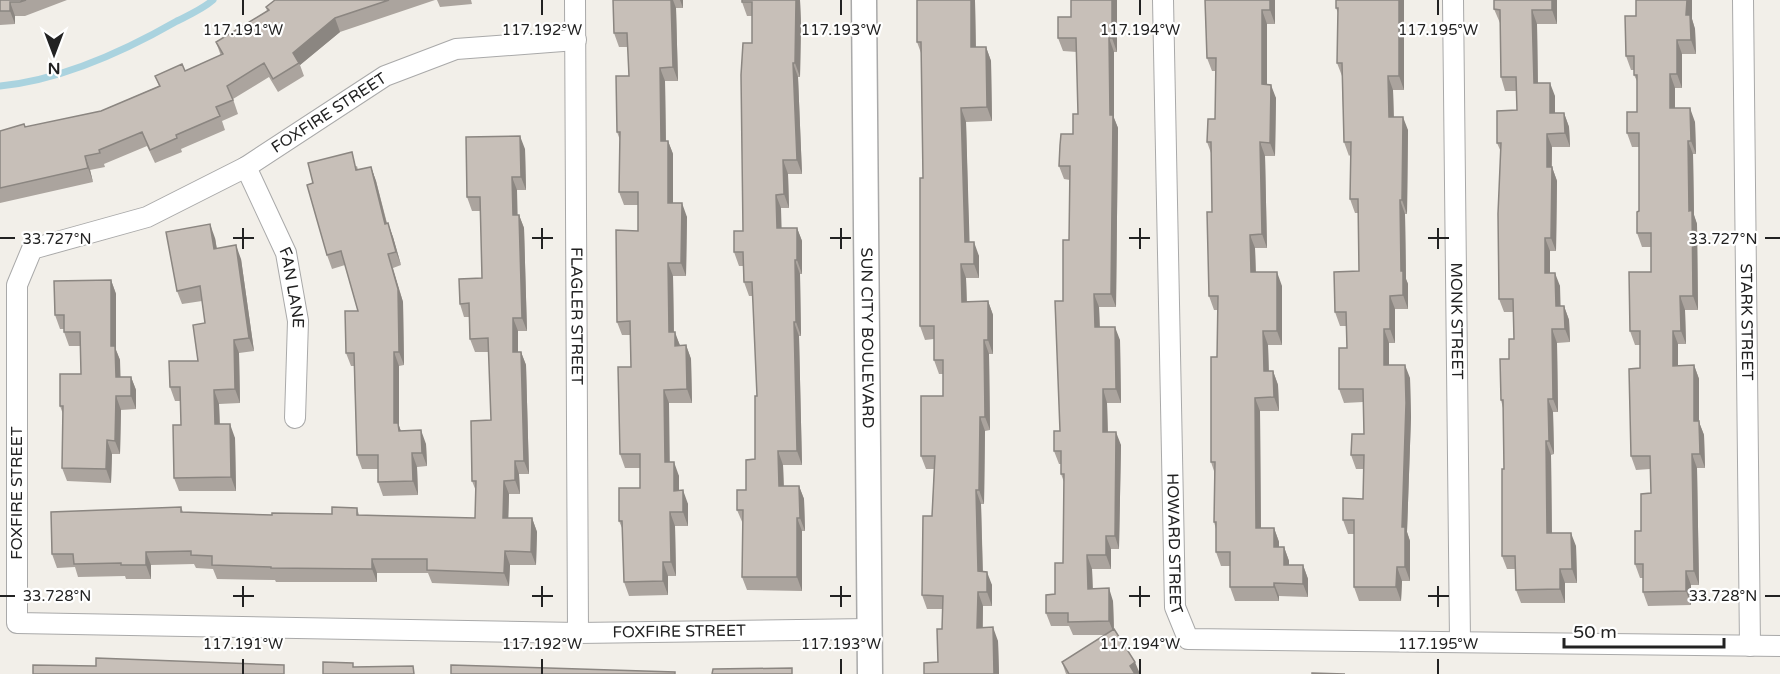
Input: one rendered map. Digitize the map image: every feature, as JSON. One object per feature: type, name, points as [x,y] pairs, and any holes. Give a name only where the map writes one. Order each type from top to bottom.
[{"type":"street","name":"FLAGLER STREET","points":[[575,0],[578,633]]},
{"type":"street","name":"SUN CITY BOULEVARD","points":[[864,0],[870,674]]},
{"type":"street","name":"HOWARD STREET","points":[[1163,0],[1175,607],[1188,639],[1780,646]]},
{"type":"street","name":"MONK STREET","points":[[1453,0],[1460,641]]},
{"type":"street","name":"STARK STREET","points":[[1743,0],[1749,646]]},
{"type":"street","name":"FOXFIRE STREET","points":[[576,40],[456,49],[385,76],[246,167],[147,217],[32,249],[17,285],[17,623],[578,633],[870,628]]},
{"type":"street","name":"FAN LANE","points":[[246,167],[286,253],[298,321],[295,418]]},
{"type":"building","points":[[0,0],[26,0],[10,2],[10,11],[0,11]]},
{"type":"building","points":[[275,0],[389,0],[335,18],[293,53],[299,63],[273,79],[264,63],[227,86],[233,100],[216,107],[220,116],[176,135],[177,138],[150,150],[142,132],[99,150],[100,153],[85,156],[88,168],[0,188],[0,131],[24,124],[25,127],[101,111],[160,86],[155,76],[182,64],[185,71],[223,54],[216,42],[269,10],[266,7]]},
{"type":"building","points":[[613,0],[671,0],[673,67],[660,68],[661,141],[668,141],[668,203],[682,203],[681,263],[668,263],[669,332],[675,332],[675,346],[686,345],[687,389],[664,390],[665,462],[674,462],[674,491],[683,490],[683,512],[670,512],[671,562],[663,562],[663,581],[624,582],[619,488],[640,488],[640,454],[620,454],[618,367],[631,367],[630,321],[617,322],[616,230],[638,231],[638,192],[619,192],[620,132],[617,132],[616,76],[629,76],[627,33],[614,33]]},
{"type":"building","points":[[742,0],[796,0],[795,63],[793,63],[797,160],[783,160],[784,194],[776,195],[777,228],[797,228],[796,322],[794,322],[797,451],[778,451],[779,486],[799,486],[797,577],[742,577],[743,510],[737,510],[737,490],[746,490],[746,460],[755,459],[755,396],[757,396],[752,282],[744,282],[743,252],[734,252],[734,231],[743,231],[741,75],[743,43],[752,43],[752,2],[742,2]]},
{"type":"building","points":[[917,0],[971,0],[971,47],[986,47],[987,107],[961,108],[965,242],[974,242],[974,264],[961,264],[962,302],[988,301],[988,340],[984,340],[985,417],[980,417],[979,490],[976,490],[978,571],[987,572],[987,592],[978,592],[977,628],[993,627],[994,674],[924,674],[924,663],[938,662],[937,629],[942,629],[943,596],[922,595],[923,516],[932,516],[935,456],[921,456],[921,396],[943,396],[943,360],[934,360],[934,326],[920,326],[920,178],[923,178],[921,42],[917,42]]},
{"type":"building","points":[[1071,0],[1112,0],[1112,38],[1109,38],[1110,115],[1113,115],[1111,294],[1094,294],[1095,327],[1115,327],[1116,389],[1103,389],[1103,432],[1116,432],[1115,536],[1106,536],[1106,555],[1087,555],[1088,589],[1109,588],[1109,621],[1068,622],[1068,613],[1046,613],[1046,595],[1055,594],[1055,563],[1063,563],[1064,474],[1061,474],[1061,451],[1054,451],[1054,431],[1060,431],[1055,301],[1063,301],[1063,240],[1069,240],[1070,166],[1059,166],[1061,134],[1073,134],[1073,114],[1078,114],[1076,38],[1058,38],[1058,17],[1071,17]]},
{"type":"building","points":[[1205,0],[1270,0],[1270,10],[1262,10],[1262,84],[1271,85],[1270,143],[1260,142],[1262,234],[1250,235],[1251,272],[1277,272],[1277,331],[1263,331],[1264,371],[1273,371],[1274,397],[1255,398],[1256,528],[1274,528],[1274,547],[1284,547],[1284,565],[1303,565],[1303,584],[1274,583],[1274,587],[1230,587],[1230,552],[1216,552],[1215,462],[1211,462],[1211,357],[1217,357],[1218,296],[1209,296],[1207,212],[1212,212],[1211,142],[1207,142],[1208,119],[1215,119],[1216,58],[1207,58]]},
{"type":"building","points":[[1336,0],[1399,0],[1399,76],[1388,76],[1389,117],[1403,117],[1402,200],[1400,200],[1403,295],[1390,296],[1390,329],[1384,329],[1384,365],[1405,365],[1402,527],[1405,527],[1405,567],[1397,567],[1396,587],[1354,587],[1354,520],[1343,520],[1343,498],[1363,499],[1364,455],[1351,455],[1352,434],[1364,434],[1363,389],[1339,389],[1339,348],[1347,348],[1346,312],[1335,312],[1334,272],[1359,271],[1358,199],[1350,199],[1351,142],[1344,142],[1342,63],[1337,63],[1338,8],[1336,8]]},
{"type":"building","points":[[1494,0],[1552,0],[1552,10],[1532,10],[1534,83],[1550,83],[1550,113],[1564,113],[1565,133],[1547,134],[1547,167],[1552,167],[1551,238],[1545,238],[1545,273],[1555,273],[1556,306],[1564,306],[1565,329],[1552,329],[1553,399],[1548,399],[1549,441],[1546,441],[1547,533],[1571,533],[1572,569],[1560,569],[1560,589],[1516,590],[1515,556],[1502,556],[1502,469],[1504,469],[1500,359],[1509,359],[1509,339],[1514,339],[1513,299],[1499,299],[1498,214],[1501,143],[1497,143],[1497,111],[1517,110],[1516,77],[1501,77],[1500,10],[1494,9]]},
{"type":"building","points":[[1636,0],[1687,0],[1686,15],[1690,15],[1691,40],[1677,40],[1677,74],[1670,74],[1670,108],[1690,108],[1689,211],[1692,210],[1693,296],[1680,296],[1681,331],[1673,331],[1673,366],[1694,365],[1694,421],[1699,421],[1700,454],[1692,454],[1694,571],[1686,571],[1686,591],[1643,592],[1643,564],[1635,564],[1635,531],[1641,531],[1641,494],[1651,493],[1650,456],[1631,456],[1629,369],[1640,368],[1640,331],[1630,331],[1629,272],[1651,272],[1651,233],[1637,233],[1639,133],[1627,133],[1627,112],[1637,112],[1637,75],[1634,75],[1634,56],[1626,56],[1625,16],[1636,16]]},
{"type":"building","points":[[520,136],[521,177],[512,177],[513,215],[519,215],[522,318],[513,318],[513,352],[521,352],[524,461],[515,461],[515,480],[504,481],[503,518],[532,518],[531,552],[505,551],[504,573],[427,570],[427,559],[372,559],[372,569],[271,568],[212,565],[212,556],[191,555],[191,551],[146,552],[146,565],[74,564],[73,554],[52,554],[51,512],[181,507],[181,512],[332,514],[332,507],[357,508],[357,515],[475,518],[476,481],[472,481],[471,421],[491,420],[488,338],[470,339],[469,303],[460,304],[459,279],[482,278],[480,197],[467,197],[466,137]]},
{"type":"building","points":[[352,152],[356,170],[371,167],[385,224],[388,223],[396,252],[388,254],[398,289],[399,352],[394,352],[394,423],[398,423],[399,431],[421,430],[422,453],[412,453],[413,481],[378,482],[378,455],[357,455],[354,353],[346,353],[345,311],[358,311],[341,251],[327,255],[307,185],[313,183],[308,163]]},
{"type":"building","points":[[210,224],[214,249],[236,245],[249,338],[234,340],[235,389],[214,390],[215,424],[230,424],[231,477],[174,478],[173,425],[181,425],[180,387],[170,387],[169,361],[198,361],[193,325],[205,323],[200,286],[177,291],[166,232]]},
{"type":"building","points":[[111,280],[111,346],[115,346],[116,377],[131,377],[131,396],[116,396],[115,441],[107,440],[106,469],[62,468],[63,406],[60,406],[60,374],[81,374],[80,332],[64,332],[64,315],[55,315],[54,281]]},
{"type":"building","points":[[1114,629],[1135,662],[1130,666],[1135,674],[1069,674],[1062,662]]},
{"type":"building","points":[[96,658],[284,665],[284,674],[33,674],[33,665],[96,666]]},
{"type":"building","points":[[323,662],[353,663],[353,667],[413,666],[414,674],[323,674]]},
{"type":"building","points":[[451,665],[675,672],[675,674],[451,674]]},
{"type":"building","points":[[792,668],[792,674],[712,674],[713,669]]},
{"type":"waterway","points":[[0,86],[46,78],[92,63],[114,54],[213,0]]}]
